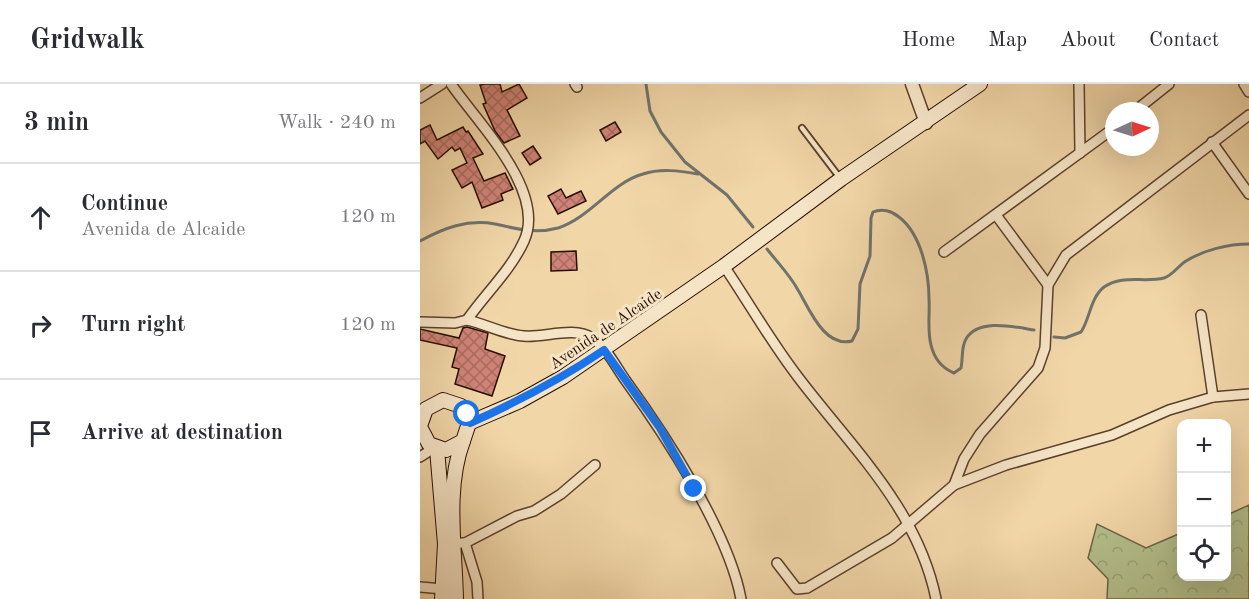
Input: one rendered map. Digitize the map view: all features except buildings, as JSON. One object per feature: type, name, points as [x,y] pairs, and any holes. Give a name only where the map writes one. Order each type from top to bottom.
[{"type":"main road","points":[[841,179],[980,84]]},
{"type":"main road","name":"Avenida de Alcaide","points":[[470,423],[543,389],[604,350],[724,266],[841,179]]},
{"type":"main road","points":[[456,599],[455,466],[470,423],[461,406],[443,400],[426,409],[420,427],[424,439],[436,448],[456,447],[463,441]]},
{"type":"main road","points":[[436,448],[455,544],[442,594]]},
{"type":"street","points":[[420,98],[442,84]]},
{"type":"street","points":[[451,84],[509,162],[526,197],[529,221],[525,239],[513,261],[467,320]]},
{"type":"street","points":[[912,84],[926,123]]},
{"type":"street","points":[[1079,84],[1080,153]]},
{"type":"street","points":[[1146,102],[1169,84]]},
{"type":"street","points":[[1244,84],[1249,92]]},
{"type":"street","points":[[954,485],[964,459],[980,434],[1038,368],[1045,348],[1048,285],[1055,271],[1073,249],[1249,116]]},
{"type":"street","points":[[944,252],[1105,135]]},
{"type":"street","points":[[1212,142],[1249,195]]},
{"type":"street","points":[[996,215],[1048,285]]},
{"type":"street","points":[[724,266],[797,376],[835,420],[909,522],[932,579],[936,599]]},
{"type":"street","points":[[1201,315],[1213,397]]},
{"type":"street","points":[[420,322],[455,323],[467,320],[522,336],[579,334],[591,337],[604,350],[660,428],[707,512],[728,558],[741,599]]},
{"type":"street","points":[[777,563],[801,591],[867,554],[954,485],[1006,465],[1112,435],[1169,410],[1213,397],[1249,394]]},
{"type":"street","points":[[420,458],[436,448]]},
{"type":"street","points":[[478,599],[477,582],[455,544],[517,516],[534,511],[561,494],[595,465]]},
{"type":"street","points":[[420,587],[442,594]]},
{"type":"lane","points":[[802,128],[841,179]]},
{"type":"green space","points":[[1249,505],[1249,599],[1107,599],[1108,579],[1088,558],[1097,524],[1146,548],[1177,535],[1177,581],[1231,581],[1231,513]]},
{"type":"waterway","points":[[646,84],[650,111],[661,132],[685,162],[727,195],[753,227]]},
{"type":"waterway","points":[[420,241],[447,229],[475,223],[534,231],[550,230],[570,223],[632,178],[650,172],[664,171],[698,174]]},
{"type":"waterway","points":[[767,249],[791,279],[826,333],[842,342],[852,341],[858,329],[860,284],[870,256],[871,218],[873,212],[876,211],[890,212],[907,224],[922,254],[929,288],[929,328],[932,350],[939,362],[946,368],[954,373],[961,368],[964,342],[972,332],[979,328],[997,326],[1034,330]]},
{"type":"waterway","points":[[1054,337],[1065,338],[1081,332],[1099,292],[1111,283],[1164,278],[1186,261],[1200,254],[1225,246],[1249,244]]},
{"type":"route","points":[[467,414],[470,423],[520,401],[563,377],[604,350],[660,428],[694,489]]}]
